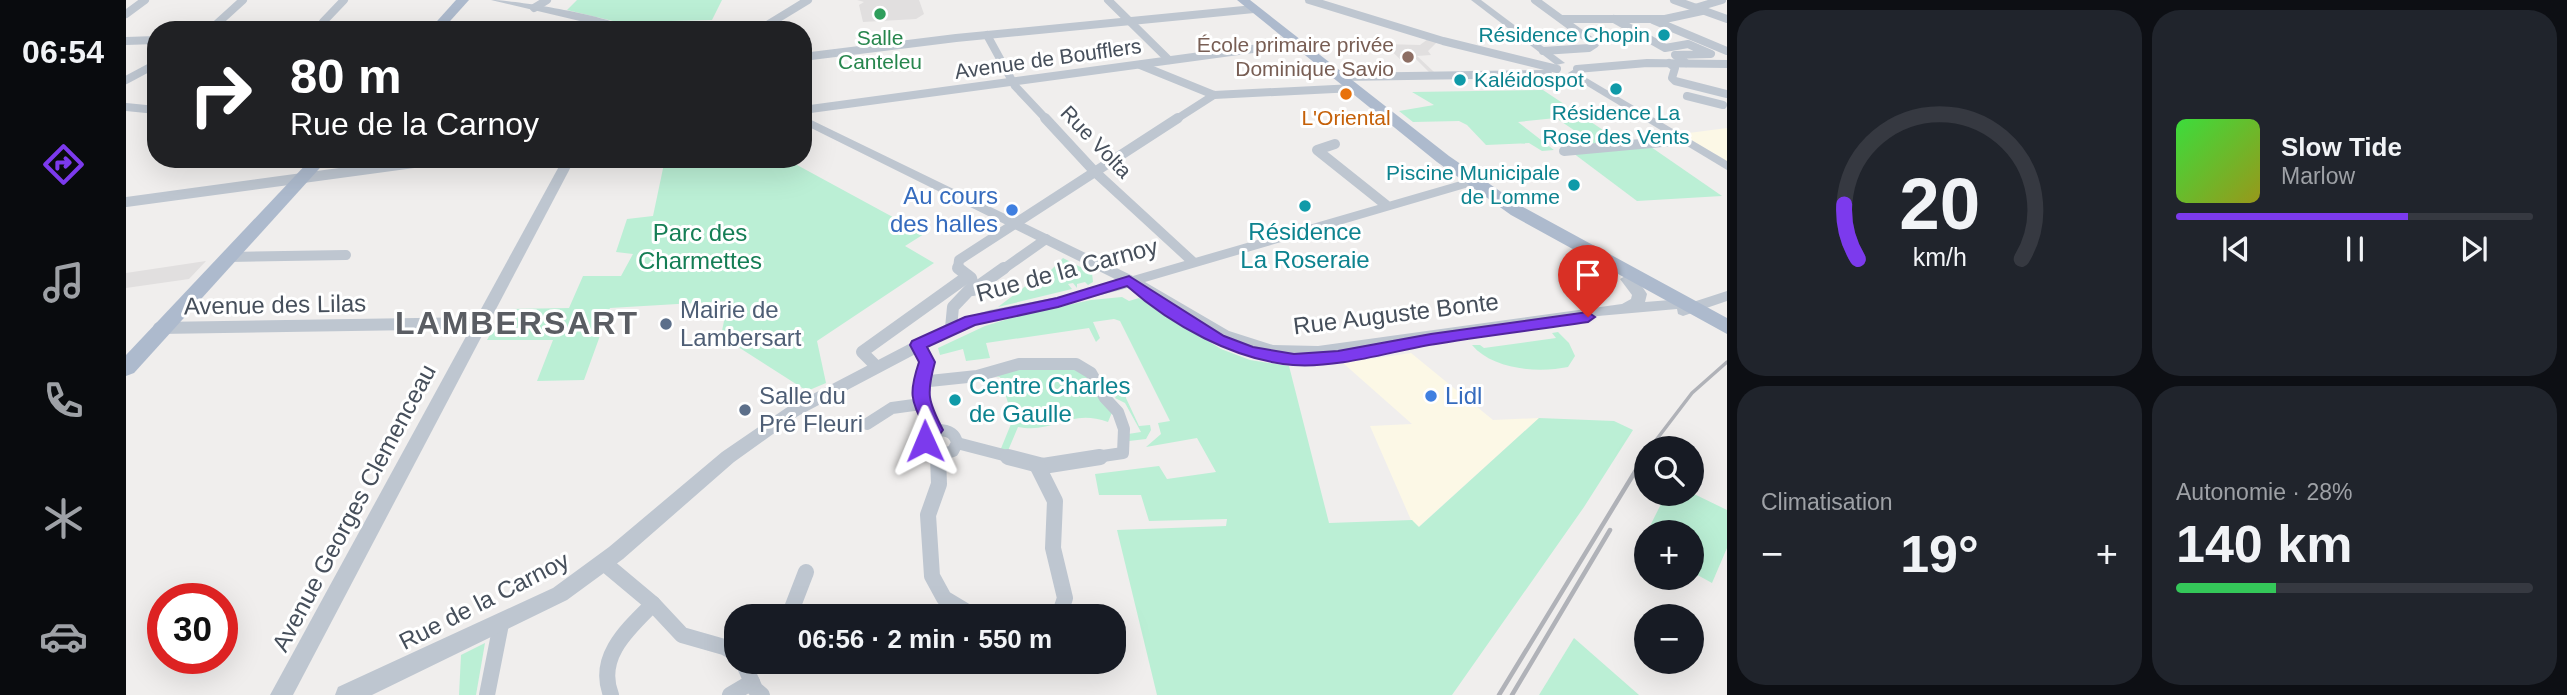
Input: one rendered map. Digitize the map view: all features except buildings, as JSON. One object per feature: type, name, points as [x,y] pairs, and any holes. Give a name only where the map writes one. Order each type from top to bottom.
[{"type":"main road","points":[[445,21],[465,0]]},
{"type":"main road","points":[[1248,3],[1520,219],[1627,279],[1727,327]]},
{"type":"main road","points":[[126,358],[229,257],[306,168]]},
{"type":"main road","points":[[126,368],[159,328],[310,168]]},
{"type":"main road","points":[[1472,181],[1537,223],[1684,307],[1727,335]]},
{"type":"street","points":[[126,14],[145,0]]},
{"type":"street","points":[[220,21],[243,0]]},
{"type":"street","points":[[324,21],[344,0]]},
{"type":"street","points":[[495,0],[589,21]]},
{"type":"street","points":[[534,8],[547,0]]},
{"type":"street","points":[[774,21],[808,0]]},
{"type":"street","points":[[1108,0],[1170,60]]},
{"type":"street","points":[[1309,0],[1545,71]]},
{"type":"street","points":[[1475,0],[1566,69],[1727,166]]},
{"type":"street","points":[[1535,0],[1595,46],[1543,51]]},
{"type":"street","points":[[1674,0],[1727,19]]},
{"type":"street","points":[[1562,19],[1676,18],[1722,0]]},
{"type":"street","points":[[812,56],[1129,21],[1248,3]]},
{"type":"street","points":[[1614,19],[1665,48],[1675,68],[1672,78],[1675,81],[1727,94],[1720,114],[1717,114]]},
{"type":"street","points":[[1626,19],[1650,29],[1638,32]]},
{"type":"street","points":[[1651,19],[1727,51]]},
{"type":"street","name":"Rue Volta","points":[[987,35],[1012,82],[1094,171],[1193,262]]},
{"type":"street","points":[[126,41],[147,40]]},
{"type":"street","name":"Avenue de Boufflers","points":[[812,109],[1297,43]]},
{"type":"street","points":[[1340,77],[1545,71],[1711,54],[1688,44],[1665,48]]},
{"type":"street","points":[[1672,59],[1686,63],[1727,64]]},
{"type":"street","points":[[1139,64],[1214,95],[1354,88]]},
{"type":"street","points":[[126,80],[147,69]]},
{"type":"street","points":[[973,290],[973,283],[958,268],[959,260],[1214,95]]},
{"type":"street","points":[[1687,96],[1723,105]]},
{"type":"street","points":[[126,107],[147,109]]},
{"type":"street","name":"Rue Auguste Bonte","points":[[812,123],[1129,281],[1223,335],[1249,344],[1286,351],[1331,349],[1628,307],[1684,307]]},
{"type":"street","points":[[1564,151],[1684,140]]},
{"type":"street","points":[[1335,144],[1317,150],[1386,205]]},
{"type":"street","points":[[126,202],[378,168]]},
{"type":"street","name":"Avenue Georges Clemenceau","points":[[281,695],[564,168]]},
{"type":"street","name":"Rue de la Carnoy","points":[[346,695],[560,594],[604,563],[745,444],[803,406],[951,328],[983,317],[1058,302],[1472,181]]},
{"type":"street","points":[[951,328],[953,307],[1046,239]]},
{"type":"street","points":[[229,257],[289,255],[310,259],[346,255]]},
{"type":"street","points":[[877,366],[862,352],[968,276]]},
{"type":"street","points":[[1627,279],[1640,294],[1638,302],[1628,307]]},
{"type":"street","name":"Rue Auguste Bonte","points":[[1129,281],[1152,299],[1218,340],[1251,352],[1294,359],[1338,357],[1567,320],[1684,307]]},
{"type":"street","points":[[1684,307],[1727,296]]},
{"type":"street","name":"Avenue des Lilas","points":[[159,328],[481,323]]},
{"type":"street","points":[[918,345],[927,362],[920,383],[921,404],[935,430]]},
{"type":"street","points":[[920,383],[983,374],[1019,365],[1076,364],[1091,373],[1105,398],[1118,412],[1124,429],[1124,453],[1053,466],[1037,465],[957,443]]},
{"type":"street","points":[[867,424],[892,408],[921,404]]},
{"type":"street","points":[[935,430],[950,432],[957,443],[951,452],[938,454],[928,449],[925,443],[926,436],[935,430]]},
{"type":"street","points":[[938,454],[939,484],[928,515],[932,576],[944,598],[954,604]]},
{"type":"street","points":[[1037,465],[1052,490],[1055,501],[1054,555],[1064,604]]},
{"type":"street","points":[[604,563],[653,604],[686,638],[724,647]]},
{"type":"street","points":[[794,604],[806,572]]},
{"type":"street","points":[[611,695],[605,683],[606,668],[625,633],[653,604]]},
{"type":"street","points":[[487,695],[501,624]]},
{"type":"street","points":[[730,695],[757,688]]},
{"type":"shaded area","points":[[857,0],[919,0],[924,14],[916,19],[863,22],[859,5],[864,2]]},
{"type":"shaded area","name":"École primaire privée Dominique Savio","points":[[1428,39],[1437,42],[1428,51],[1431,55],[1417,56],[1434,72],[1429,72],[1416,59],[1400,59],[1384,44],[1420,45]]},
{"type":"shaded area","points":[[1727,128],[1727,161],[1681,134]]},
{"type":"shaded area","points":[[206,261],[189,279],[126,288],[126,273]]},
{"type":"shaded area","points":[[1411,353],[1493,420],[1539,418],[1372,569],[1411,520],[1370,426],[1412,424],[1343,363]]},
{"type":"green space","points":[[577,0],[722,0],[712,20],[613,21],[567,10]]},
{"type":"green space","points":[[1543,90],[1621,142],[1596,145],[1556,118],[1518,122],[1554,150],[1542,151],[1529,143],[1486,145],[1467,125],[1459,121],[1413,122],[1399,111],[1434,105],[1412,92]]},
{"type":"green space","points":[[1651,147],[1722,196],[1637,201],[1573,153]]},
{"type":"green space","name":"Parc des Charmettes","points":[[663,168],[803,168],[924,234],[905,246],[934,263],[817,341],[826,383],[807,391],[721,336],[728,301],[610,308],[584,380],[537,381],[553,340],[487,340],[504,309],[569,308],[583,276],[621,276],[633,254],[616,252],[627,219],[653,216]]},
{"type":"green space","points":[[1063,258],[1092,273],[1093,282],[1088,285],[1085,282],[1077,284],[1077,288],[1073,283],[1068,284],[1072,289],[998,307],[1044,272],[1051,270]]},
{"type":"green space","points":[[1122,297],[1129,301],[1139,298],[1221,349],[1250,360],[1289,366],[1329,523],[1412,520],[1419,527],[1539,418],[1614,421],[1633,430],[1584,507],[1452,695],[1157,695],[1117,530],[1226,526],[1227,519],[1149,521],[1141,495],[1099,495],[1095,474],[1159,466],[1167,479],[1216,472],[1197,438],[1146,447],[1161,434],[1158,423],[1170,421],[1120,321],[1114,319],[1093,322],[1100,338],[1096,342],[1089,328],[986,343],[990,358],[966,361],[963,349],[940,355],[938,348],[985,326],[1021,315],[1091,300]]},
{"type":"green space","points":[[1558,332],[1569,343],[1575,356],[1568,367],[1544,370],[1517,368],[1492,360],[1472,345],[1484,348],[1556,338],[1552,333]]},
{"type":"green space","points":[[1023,368],[1082,370],[1113,410],[1108,422],[1083,418],[1042,427],[1018,427],[1007,453],[1000,451],[1013,419],[1000,377],[990,375]]},
{"type":"green space","points":[[1121,384],[1125,388],[1126,398],[1139,426],[1150,425],[1151,430],[1146,439],[1129,441],[1128,434],[1141,432],[1125,403],[1115,398],[1117,394],[1106,388]]},
{"type":"green space","points":[[1704,499],[1727,510],[1727,548],[1712,583],[1704,579],[1704,520],[1653,520],[1660,506],[1704,506]]},
{"type":"green space","points":[[1574,638],[1639,695],[1539,695]]},
{"type":"green space","points":[[485,643],[476,695],[459,695],[461,655]]},
{"type":"railway","points":[[1659,436],[1692,393],[1727,362]]},
{"type":"railway","points":[[1499,695],[1634,473]]},
{"type":"railway","points":[[1512,695],[1610,530]]},
{"type":"place","name":"Salle Canteleu","points":[[880,14]]},
{"type":"place","name":"Résidence Chopin","points":[[1664,35]]},
{"type":"place","name":"École primaire privée Dominique Savio","points":[[1408,57]]},
{"type":"place","name":"Kaléidospot","points":[[1460,80]]},
{"type":"place","name":"Résidence La Rose des Vents","points":[[1616,89]]},
{"type":"place","name":"L'Oriental","points":[[1346,94]]},
{"type":"place","name":"Piscine Municipale de Lomme","points":[[1574,185]]},
{"type":"place","name":"Résidence La Roseraie","points":[[1305,206]]},
{"type":"place","name":"Au cours des halles","points":[[1012,210]]},
{"type":"place","name":"Mairie de Lambersart","points":[[666,324]]},
{"type":"place","name":"Lidl","points":[[1431,396]]},
{"type":"place","name":"Centre Charles de Gaulle","points":[[955,400]]},
{"type":"place","name":"Salle du Pré Fleuri","points":[[745,410]]},
{"type":"district","name":"LAMBERSART","points":[[517,323]]},
{"type":"route","points":[[925,441],[935,430],[919,396],[927,362],[918,345],[971,320],[1079,297],[1129,281],[1218,340],[1236,348],[1279,358],[1338,357],[1588,317]]}]
